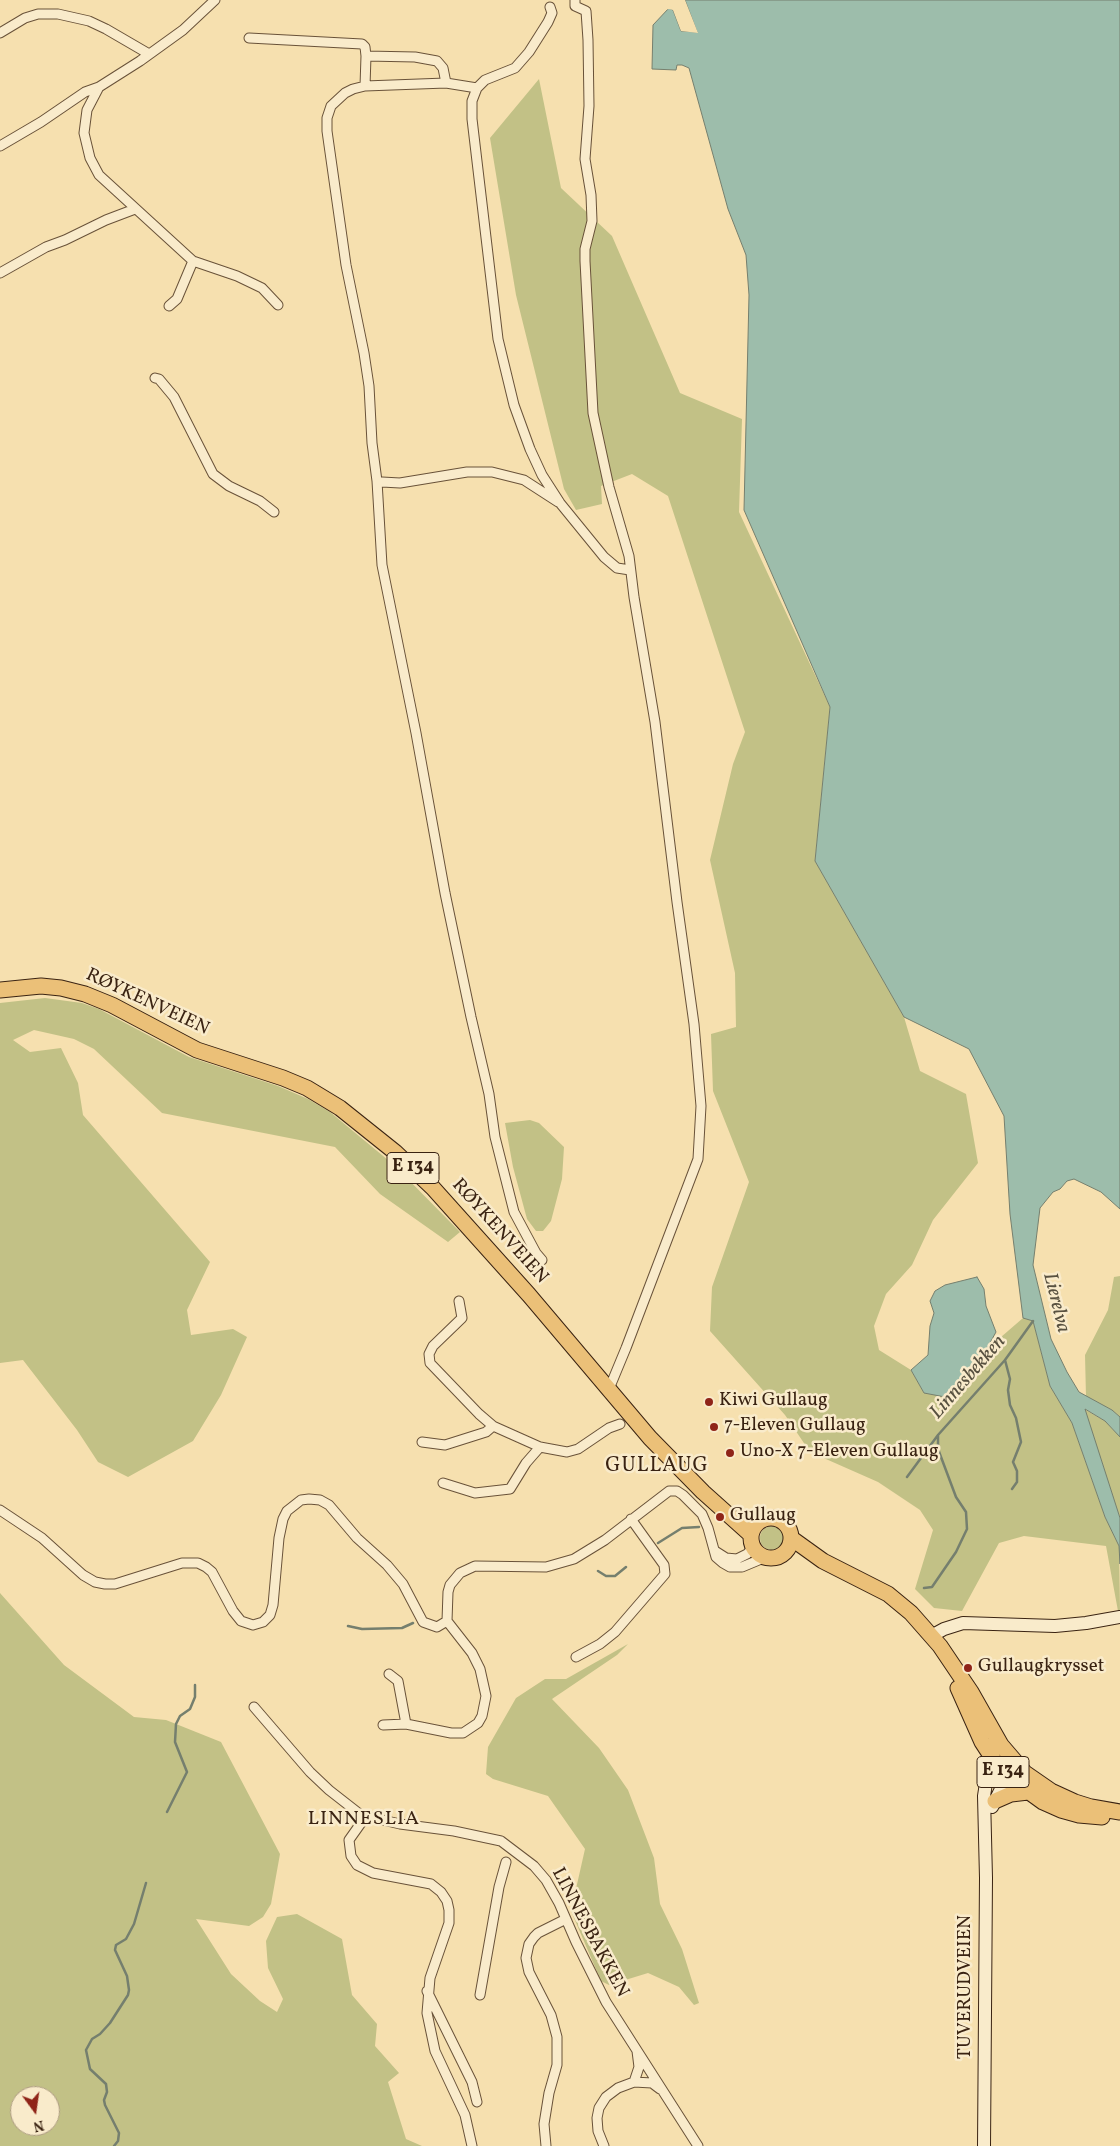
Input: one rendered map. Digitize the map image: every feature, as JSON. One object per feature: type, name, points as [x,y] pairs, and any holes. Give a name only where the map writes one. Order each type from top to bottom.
[{"type":"highway","name":"RØYKENVEIEN","points":[[0,990],[41,986],[61,988],[86,994],[112,1005],[197,1050],[283,1078],[323,1097],[388,1146],[433,1188],[493,1254],[673,1463],[724,1509],[757,1547]]},
{"type":"highway","name":"RØYKENVEIEN","points":[[724,1509],[760,1522]]},
{"type":"highway","name":"E 134","points":[[760,1522],[769,1518],[780,1520],[788,1528],[791,1538],[823,1561],[888,1594],[911,1612],[932,1635],[947,1656],[977,1731],[1028,1792],[1043,1802],[1070,1812],[1092,1816],[1120,1817]]},
{"type":"highway","points":[[757,1547],[754,1528],[760,1522]]},
{"type":"highway","points":[[783,1554],[789,1546],[791,1538]]},
{"type":"highway","name":"E 134","points":[[757,1547],[775,1557],[783,1554],[823,1561]]},
{"type":"highway","name":"E 134","points":[[1007,1769],[1034,1780],[1061,1796],[1091,1807],[1120,1812]]},
{"type":"highway","name":"E 134","points":[[996,1801],[1011,1794],[1028,1792]]},
{"type":"main road","points":[[932,1635],[944,1628],[963,1623],[1055,1626],[1120,1617]]},
{"type":"main road","name":"TUVERUDVEIEN","points":[[986,1829],[997,1793],[1007,1769]]},
{"type":"main road","name":"TUVERUDVEIEN","points":[[984,2146],[986,1829],[983,1808],[986,1783],[990,1775],[1007,1769]]},
{"type":"street","points":[[0,146],[41,122],[85,92],[99,87],[149,54],[182,30],[215,0]]},
{"type":"street","points":[[575,0],[575,6],[586,11],[588,40],[589,106],[585,159],[591,196],[592,221],[584,261],[593,413],[609,487],[629,556],[655,722],[676,902],[694,1024],[702,1120],[698,1159],[609,1389]]},
{"type":"street","points":[[550,7],[552,12],[548,22],[529,52],[515,68],[485,80],[477,88],[472,101],[472,119],[490,280],[501,356],[514,405],[542,475],[560,503],[604,557],[617,568],[630,570]]},
{"type":"street","points":[[0,33],[25,18],[38,14],[58,14],[88,21],[106,29],[149,54]]},
{"type":"street","points":[[249,38],[358,43],[364,47],[366,56],[365,86]]},
{"type":"street","points":[[366,56],[415,57],[437,61],[443,68],[446,84]]},
{"type":"street","points":[[477,88],[446,84],[365,86],[345,93],[332,106],[327,118],[326,131],[346,265],[369,386],[372,443],[378,482],[382,565],[416,733],[445,893],[489,1094],[494,1137],[514,1212],[542,1260]]},
{"type":"street","points":[[99,87],[87,110],[84,133],[86,148],[99,175],[192,261],[238,276],[262,288],[278,305]]},
{"type":"street","points":[[0,273],[46,247],[135,209]]},
{"type":"street","points":[[169,306],[177,299],[192,261]]},
{"type":"street","points":[[155,378],[159,379],[174,396],[213,474],[229,486],[260,501],[274,512]]},
{"type":"street","points":[[382,482],[395,484],[467,472],[492,472],[524,480],[560,503]]},
{"type":"street","points":[[459,1301],[462,1318],[433,1346],[429,1354],[430,1363],[493,1426],[540,1447],[559,1451],[578,1449],[608,1428],[620,1424]]},
{"type":"street","points":[[422,1442],[445,1445],[486,1432],[493,1426]]},
{"type":"street","points":[[442,1483],[475,1493],[510,1490],[526,1463],[540,1447]]},
{"type":"street","points":[[384,1725],[406,1724],[451,1733],[463,1733],[478,1723],[482,1716],[486,1696],[480,1669],[472,1653],[447,1621],[448,1592],[450,1585],[460,1573],[475,1566],[536,1568],[565,1562],[590,1550],[665,1493],[677,1491],[702,1514],[719,1560],[734,1568],[750,1565],[757,1547]]},
{"type":"street","points":[[0,1510],[42,1538],[83,1574],[95,1582],[115,1584],[182,1563],[198,1563],[212,1572],[241,1621],[253,1625],[263,1622],[270,1615],[274,1605],[278,1538],[287,1511],[301,1500],[320,1500],[329,1505],[357,1538],[387,1565],[403,1584],[424,1622],[438,1627],[447,1621]]},
{"type":"street","points":[[576,1658],[600,1644],[615,1632],[665,1574],[664,1565],[631,1520]]},
{"type":"street","points":[[715,1550],[726,1558],[737,1559],[757,1547]]},
{"type":"street","points":[[389,1674],[398,1682],[406,1724]]},
{"type":"street","name":"LINNESBAKKEN","points":[[254,1707],[310,1772],[345,1803],[366,1816],[400,1824],[484,1837],[508,1845],[534,1866],[546,1880],[566,1918],[596,1984],[698,2146]]},
{"type":"street","points":[[366,1816],[349,1840],[351,1856],[357,1865],[373,1873],[431,1884],[441,1892],[447,1901],[449,1923],[427,1991],[427,2013],[433,2045],[465,2115],[472,2146]]},
{"type":"street","points":[[480,1995],[499,1887],[506,1862]]},
{"type":"street","points":[[546,2146],[544,2132],[545,2114],[557,2065],[557,2037],[551,2015],[529,1972],[526,1958],[529,1944],[538,1933],[566,1918]]},
{"type":"street","points":[[427,1991],[472,2082],[477,2102]]},
{"type":"street","points":[[634,2082],[639,2067],[637,2051]]},
{"type":"street","points":[[604,2146],[597,2126],[599,2108],[610,2094],[634,2082],[652,2083],[661,2090]]},
{"type":"shaded area","points":[[685,0],[1120,0],[1120,1209],[1101,1192],[1074,1179],[1067,1181],[1060,1189],[1053,1192],[1040,1208],[1033,1265],[1051,1339],[1067,1372],[1079,1392],[1112,1410],[1120,1417],[1120,1437],[1105,1421],[1085,1409],[1120,1518],[1120,1564],[1119,1546],[1105,1517],[1072,1423],[1050,1386],[1033,1321],[1023,1318],[1010,1214],[1004,1116],[969,1049],[904,1017],[815,861],[830,707],[744,510],[749,295],[746,255],[728,209],[689,68],[677,65],[676,70],[652,69],[653,25],[669,8],[673,10],[681,31],[697,32]]},
{"type":"shaded area","points":[[539,79],[561,188],[612,236],[680,393],[742,419],[739,512],[830,707],[815,861],[904,1017],[920,1071],[966,1094],[978,1163],[933,1220],[912,1265],[886,1294],[874,1326],[879,1350],[911,1370],[924,1393],[986,1350],[1023,1318],[1033,1321],[1050,1386],[1072,1423],[1105,1517],[1119,1546],[1120,1611],[1118,1611],[1106,1546],[1024,1536],[999,1543],[962,1611],[934,1608],[915,1589],[933,1530],[920,1510],[878,1482],[810,1452],[785,1415],[710,1331],[712,1287],[749,1182],[713,1091],[711,1034],[736,1027],[735,973],[710,860],[733,764],[745,732],[668,496],[632,474],[601,486],[602,504],[576,510],[564,489],[516,295],[490,138]]},
{"type":"shaded area","points":[[45,998],[82,1003],[99,1009],[189,1057],[278,1086],[308,1099],[330,1112],[394,1165],[460,1232],[448,1242],[380,1194],[335,1147],[162,1113],[94,1049],[74,1039],[34,1030],[13,1040],[30,1052],[61,1048],[78,1083],[83,1115],[210,1262],[187,1310],[191,1335],[233,1329],[247,1337],[221,1395],[193,1441],[128,1477],[98,1462],[77,1430],[23,1360],[0,1363],[0,1003]]},
{"type":"shaded area","points":[[530,1120],[539,1123],[564,1147],[562,1179],[551,1221],[543,1231],[536,1231],[527,1219],[513,1167],[505,1123]]},
{"type":"shaded area","points":[[1120,1276],[1120,1417],[1112,1410],[1086,1397],[1085,1355],[1108,1310],[1114,1277]]},
{"type":"shaded area","points":[[977,1277],[984,1289],[986,1306],[996,1332],[986,1350],[945,1397],[924,1393],[911,1370],[928,1355],[930,1326],[934,1313],[930,1301],[935,1291],[945,1285]]},
{"type":"shaded area","points":[[1084,1409],[1105,1421],[1120,1437],[1120,1518]]},
{"type":"shaded area","points":[[772,1526],[780,1530],[784,1538],[780,1546],[772,1550],[764,1546],[760,1538],[764,1530]]},
{"type":"shaded area","points":[[0,1593],[64,1665],[134,1717],[166,1720],[221,1742],[280,1854],[271,1904],[263,1917],[249,1926],[196,1919],[231,1974],[260,2001],[277,2012],[283,1999],[268,1968],[266,1941],[277,1917],[297,1914],[342,1939],[352,1995],[377,2024],[375,2046],[399,2073],[388,2082],[406,2139],[422,2146],[0,2146]]},
{"type":"shaded area","points":[[628,1644],[617,1655],[552,1699],[599,1748],[628,1790],[654,1858],[660,1904],[682,1949],[699,2003],[694,2005],[679,1987],[648,1973],[609,1985],[601,1981],[571,1911],[585,1849],[548,1796],[493,1779],[486,1774],[488,1747],[516,1698],[545,1679],[566,1679]]},
{"type":"pier","points":[[682,0],[685,0],[698,33],[681,31],[673,10],[664,10],[669,6],[674,8],[683,29],[694,30]]},
{"type":"waterway","name":"Linnesbekken","points":[[907,1477],[938,1435],[1005,1360],[1033,1321]]},
{"type":"waterway","points":[[1005,1360],[1010,1379],[1008,1390],[1010,1405],[1016,1418],[1021,1442],[1013,1462],[1017,1471],[1017,1482],[1012,1489]]},
{"type":"waterway","points":[[924,1588],[932,1587],[956,1552],[967,1529],[966,1512],[956,1497],[938,1449],[938,1435]]},
{"type":"waterway","name":"Linnesbekken","points":[[658,1543],[682,1528],[699,1527]]},
{"type":"waterway","name":"Linnesbekken","points":[[598,1571],[606,1576],[615,1576],[626,1567]]},
{"type":"waterway","name":"Linnesbekken","points":[[348,1626],[362,1629],[402,1628],[413,1623]]},
{"type":"waterway","name":"Linnesbekken","points":[[167,1812],[187,1772],[175,1742],[176,1724],[180,1716],[190,1709],[195,1697],[195,1685]]},
{"type":"waterway","name":"Linnesbekken","points":[[114,2146],[118,2141],[119,2133],[105,2105],[106,2084],[90,2069],[86,2050],[92,2039],[100,2034],[110,2023],[128,1995],[127,1976],[115,1950],[116,1945],[126,1939],[134,1924],[146,1883]]},
{"type":"place","name":"Kiwi Gullaug","points":[[709,1402]]},
{"type":"place","name":"7-Eleven Gullaug","points":[[714,1427]]},
{"type":"place","name":"Uno-X 7-Eleven Gullaug","points":[[730,1453]]},
{"type":"place","name":"Gullaug","points":[[720,1517]]},
{"type":"place","name":"Gullaugkrysset","points":[[968,1668]]},
{"type":"district","name":"GULLAUG","points":[[657,1467]]},
{"type":"district","name":"LINNESLIA","points":[[364,1820]]},
{"type":"water label","name":"Lierelva","points":[[1055,1303]]}]
